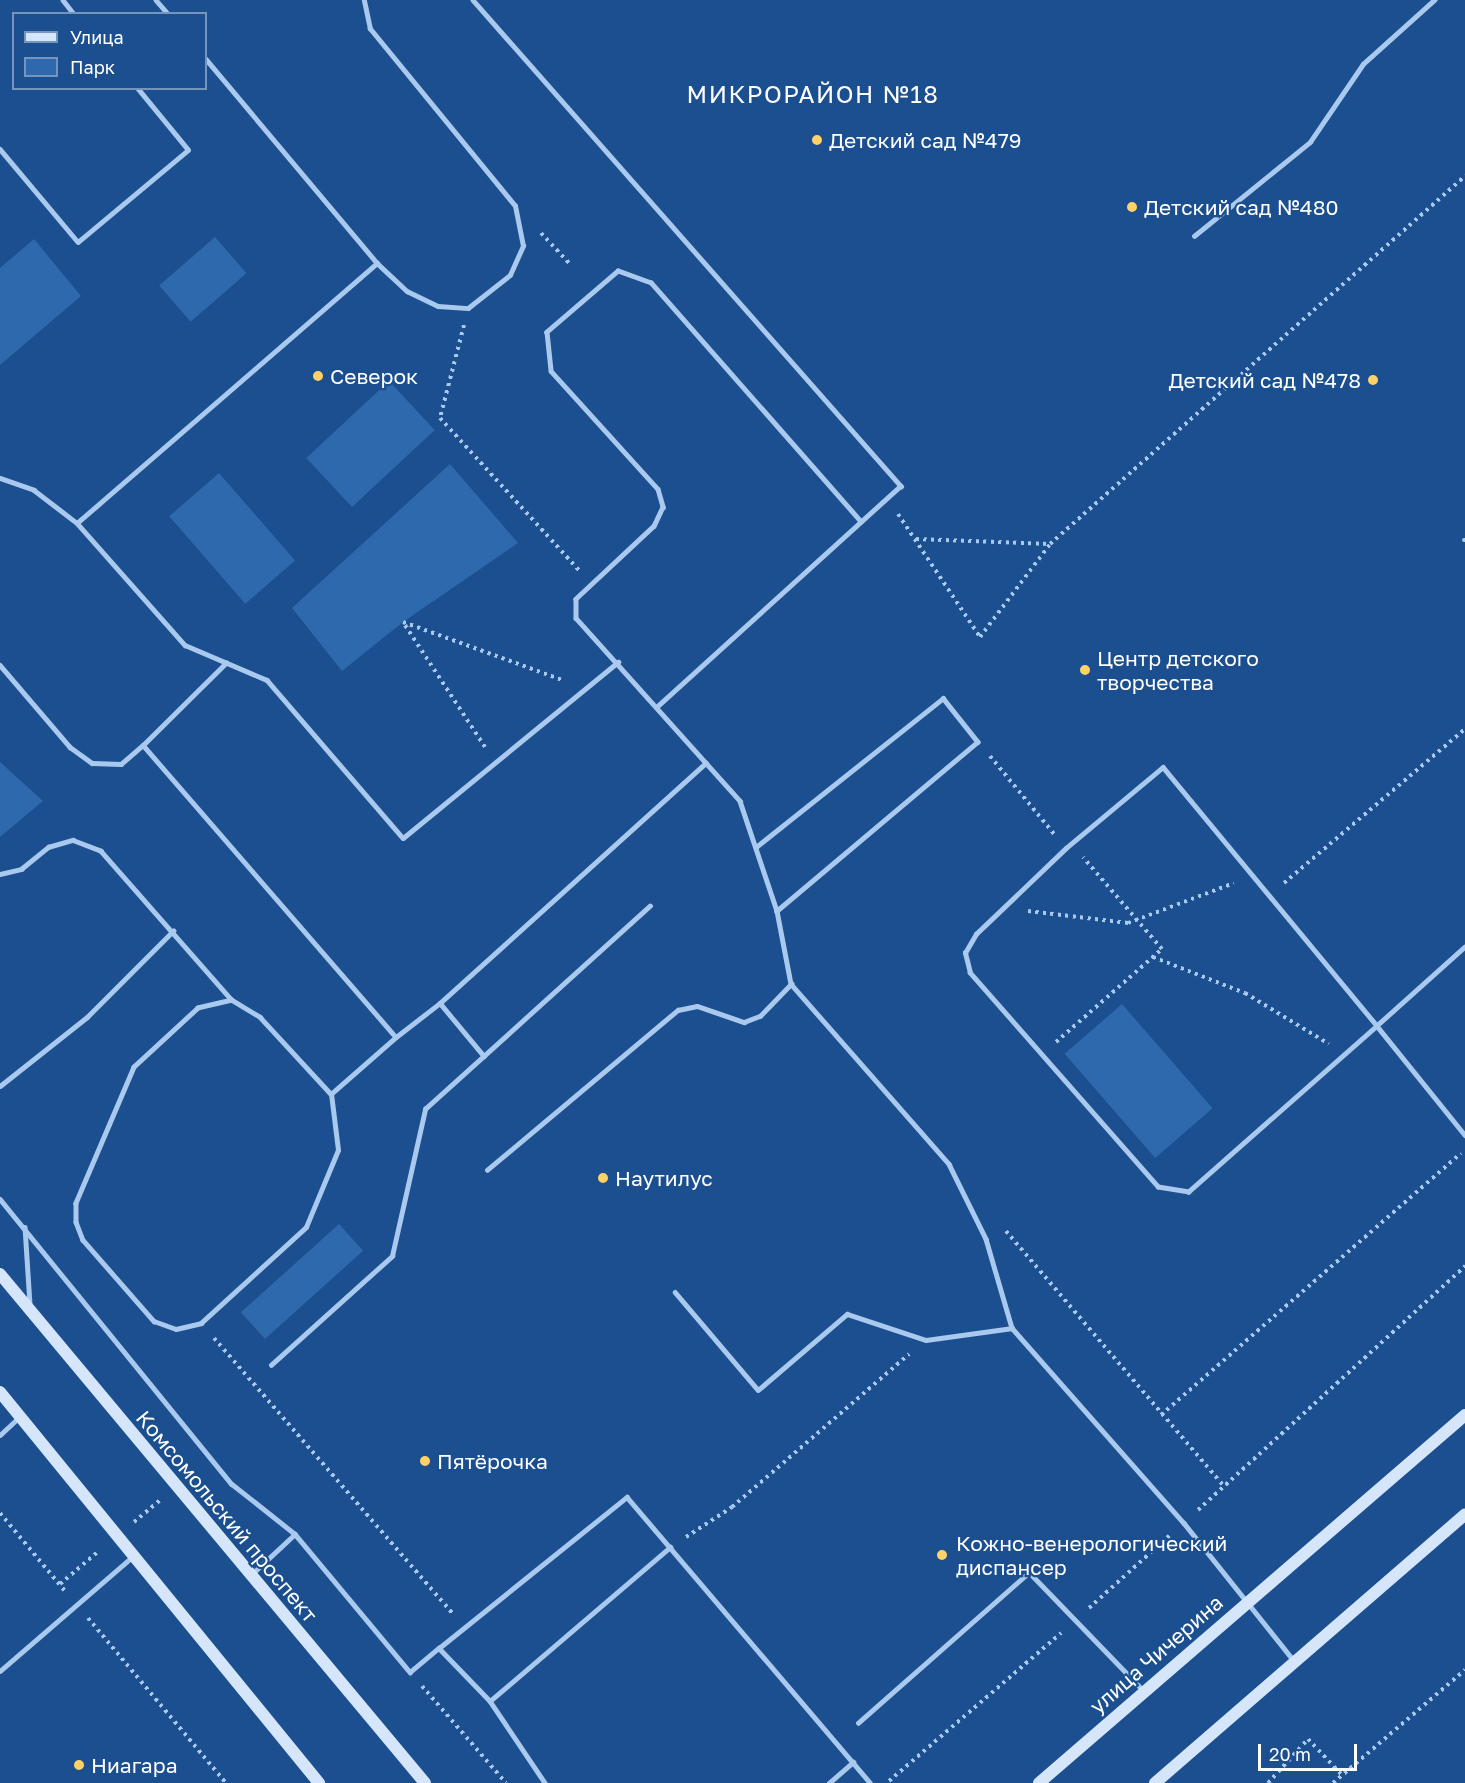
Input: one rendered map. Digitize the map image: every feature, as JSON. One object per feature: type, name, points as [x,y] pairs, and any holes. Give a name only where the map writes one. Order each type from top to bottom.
[{"type":"street","name":"Комсомольский проспект","points":[[0,1274],[424,1783]]},
{"type":"street","points":[[0,1286],[14,1291]]},
{"type":"street","points":[[0,1392],[319,1783]]},
{"type":"street","name":"улица Чичерина","points":[[1039,1783],[1244,1603],[1465,1415]]},
{"type":"street","points":[[1155,1783],[1465,1514]]},
{"type":"lane","points":[[156,0],[166,12]]},
{"type":"lane","points":[[207,60],[376,263],[407,291],[438,306],[468,308],[510,275],[524,246],[515,206],[370,30],[364,0]]},
{"type":"lane","points":[[473,0],[901,486],[657,707]]},
{"type":"lane","points":[[1194,236],[1310,142],[1363,64],[1434,0]]},
{"type":"lane","points":[[0,149],[78,242],[188,150],[139,90]]},
{"type":"lane","points":[[77,524],[376,263]]},
{"type":"lane","points":[[861,522],[651,283],[618,271],[547,332],[551,371],[658,489],[663,507],[654,526],[576,599],[576,618],[618,662],[740,801],[777,911],[791,984],[949,1164],[986,1239],[1012,1328],[1184,1523],[1244,1603],[1295,1662]]},
{"type":"lane","points":[[0,478],[34,490],[77,524],[185,645],[267,680],[403,838],[618,662]]},
{"type":"lane","points":[[0,665],[70,747],[92,763],[121,764],[226,663]]},
{"type":"lane","points":[[756,847],[943,698],[978,742],[777,911]]},
{"type":"lane","points":[[143,745],[396,1037]]},
{"type":"lane","points":[[331,1094],[396,1037],[440,1003],[706,763]]},
{"type":"lane","points":[[1465,947],[1377,1026],[1189,1192],[1158,1187],[970,973],[965,953],[976,934],[1066,848],[1163,767],[1377,1026],[1465,1134]]},
{"type":"lane","points":[[0,874],[21,869],[48,847],[74,840],[101,850],[232,1000],[260,1017],[331,1094],[338,1150],[306,1227],[201,1323],[176,1329],[154,1321],[83,1240],[76,1222],[76,1203],[135,1067],[198,1008],[232,1000]]},
{"type":"lane","points":[[272,1365],[392,1256],[425,1109],[650,906]]},
{"type":"lane","points":[[0,1086],[87,1017],[173,931]]},
{"type":"lane","points":[[487,1170],[678,1010],[697,1006],[744,1022],[760,1016],[791,984]]},
{"type":"lane","points":[[440,1003],[484,1056]]},
{"type":"lane","points":[[0,1199],[232,1484],[295,1534],[410,1672],[627,1497],[870,1783]]},
{"type":"lane","points":[[25,1227],[31,1311]]},
{"type":"lane","points":[[675,1292],[758,1390],[847,1314],[926,1340],[1012,1328]]},
{"type":"lane","points":[[0,1435],[20,1417]]},
{"type":"lane","points":[[251,1575],[295,1534]]},
{"type":"lane","points":[[490,1701],[670,1547]]},
{"type":"lane","points":[[0,1671],[134,1556]]},
{"type":"lane","points":[[858,1723],[1029,1572],[1144,1691]]},
{"type":"lane","points":[[439,1648],[490,1701],[544,1783]]},
{"type":"lane","points":[[830,1783],[854,1762]]},
{"type":"path","points":[[888,498],[980,637],[1050,544],[1465,176]]},
{"type":"path","points":[[468,308],[440,418],[591,584]]},
{"type":"path","points":[[916,539],[1050,544]]},
{"type":"path","points":[[495,763],[402,622],[585,689]]},
{"type":"path","points":[[1269,895],[1465,729]]},
{"type":"path","points":[[978,742],[1066,848]]},
{"type":"path","points":[[1041,1055],[1162,949],[1072,843]]},
{"type":"path","points":[[1003,909],[1128,923],[1253,876]]},
{"type":"path","points":[[1153,957],[1245,993],[1345,1053]]},
{"type":"path","points":[[1161,1415],[1465,1149]]},
{"type":"path","points":[[1002,1227],[1224,1486]]},
{"type":"path","points":[[201,1323],[465,1628]]},
{"type":"path","points":[[670,1547],[732,1507],[926,1340]]},
{"type":"path","points":[[0,1513],[226,1783]]},
{"type":"path","points":[[1333,1783],[1465,1670]]},
{"type":"path","points":[[410,1672],[506,1783]]},
{"type":"path","points":[[1268,1783],[1308,1739],[1342,1775]]},
{"type":"green space","points":[[215,237],[246,273],[191,322],[159,286]]},
{"type":"green space","points":[[34,239],[81,296],[0,365],[0,268]]},
{"type":"green space","points":[[389,381],[435,430],[352,507],[306,458]]},
{"type":"green space","points":[[450,464],[518,543],[403,622],[342,671],[292,608]]},
{"type":"green space","points":[[219,473],[295,561],[245,604],[169,516]]},
{"type":"green space","points":[[0,762],[43,801],[0,837]]},
{"type":"green space","points":[[1122,1004],[1213,1108],[1155,1158],[1065,1054]]},
{"type":"green space","points":[[339,1224],[363,1251],[265,1339],[241,1312]]},
{"type":"place","name":"Детский сад №479","points":[[817,140]]},
{"type":"place","name":"Детский сад №480","points":[[1132,207]]},
{"type":"place","name":"Северок","points":[[318,376]]},
{"type":"place","name":"Детский сад №478","points":[[1373,380]]},
{"type":"place","name":"Центр детского творчества","points":[[1085,670]]},
{"type":"place","name":"Наутилус","points":[[603,1178]]},
{"type":"place","name":"Пятёрочка","points":[[425,1461]]},
{"type":"place","name":"Кожно-венерологический диспансер","points":[[942,1555]]},
{"type":"place","name":"Ниагара","points":[[79,1765]]},
{"type":"district","name":"МИКРОРАЙОН №18","points":[[813,94]]}]
